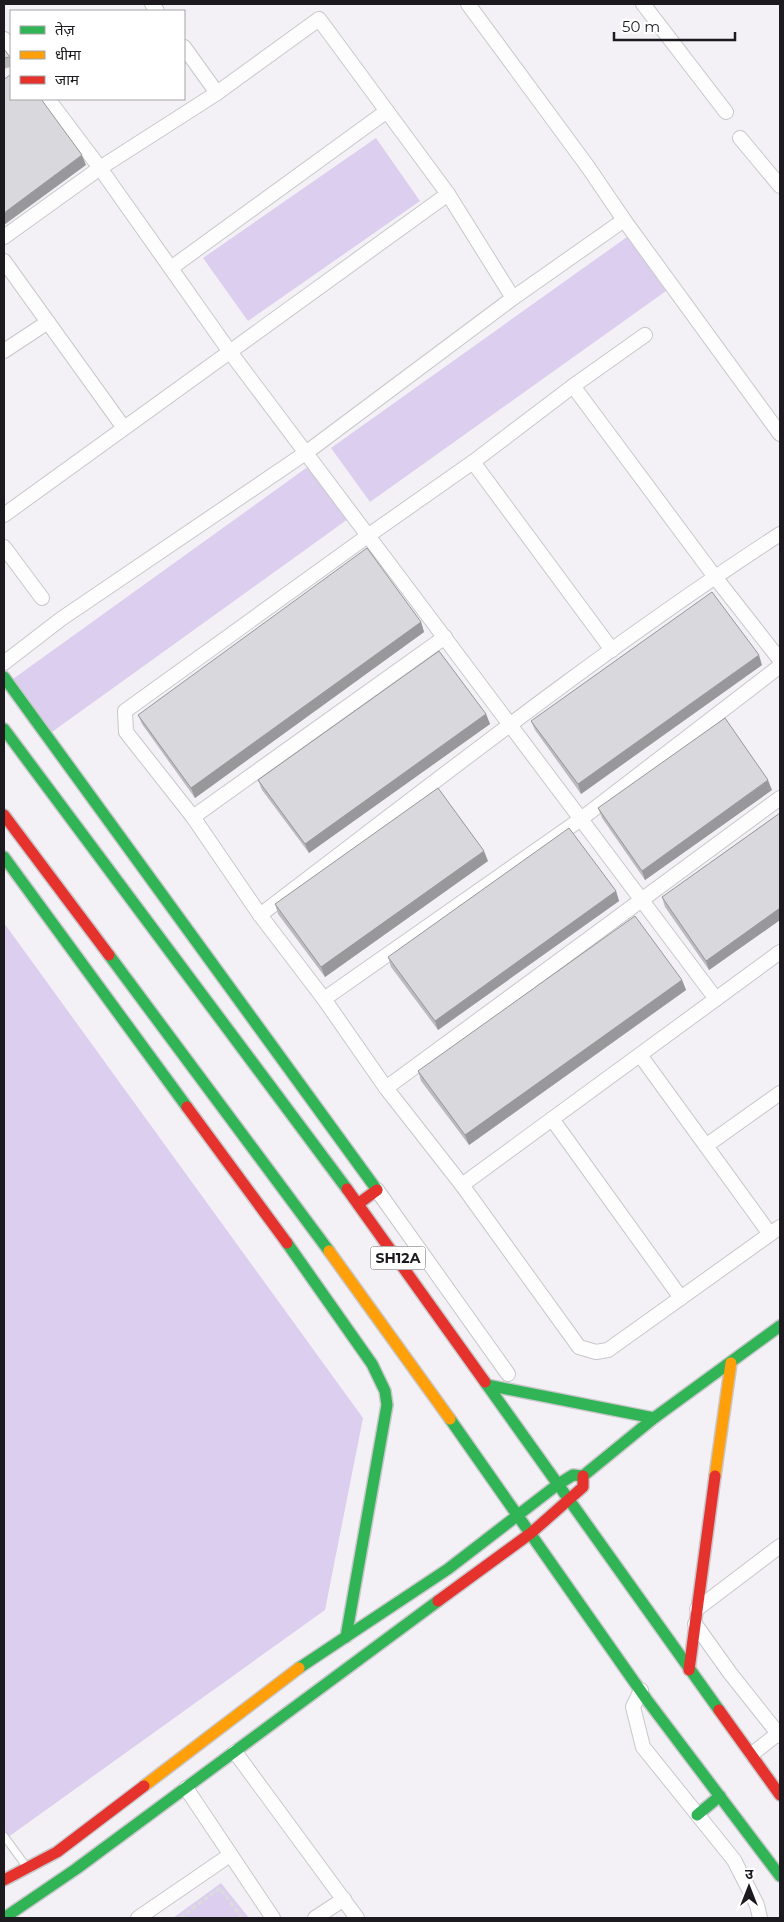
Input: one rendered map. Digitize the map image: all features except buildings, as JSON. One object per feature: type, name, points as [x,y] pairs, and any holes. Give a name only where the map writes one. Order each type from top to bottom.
[{"type":"main road","points":[[4,677],[377,1190],[358,1204]]},
{"type":"main road","name":"SH12A","points":[[4,729],[358,1204],[568,1501],[780,1794]]},
{"type":"main road","name":"SH12A","points":[[4,814],[318,1236],[519,1516],[640,1690],[780,1876]]},
{"type":"main road","points":[[4,857],[293,1253],[372,1364],[385,1390],[387,1405],[346,1638]]},
{"type":"main road","points":[[293,1253],[318,1236]]},
{"type":"main road","points":[[4,1880],[57,1852],[292,1674],[448,1569],[557,1485],[572,1475],[583,1476],[654,1418],[780,1326]]},
{"type":"main road","points":[[689,1670],[731,1363]]},
{"type":"main road","points":[[487,1385],[654,1418]]},
{"type":"main road","points":[[4,1918],[21,1914],[186,1788],[531,1533],[582,1487],[583,1476]]},
{"type":"main road","points":[[697,1815],[720,1796]]},
{"type":"street","points":[[468,4],[779,431]]},
{"type":"street","points":[[643,4],[726,112]]},
{"type":"street","points":[[4,238],[100,168],[217,93],[319,18],[448,194],[513,298]]},
{"type":"street","points":[[185,48],[217,93]]},
{"type":"street","points":[[49,100],[100,168],[230,352],[307,452],[716,999]]},
{"type":"street","points":[[171,268],[387,111]]},
{"type":"street","points":[[740,138],[780,186]]},
{"type":"street","points":[[4,515],[448,194]]},
{"type":"street","points":[[4,663],[61,619],[307,452],[513,298],[624,220]]},
{"type":"street","points":[[4,261],[124,428]]},
{"type":"street","points":[[4,351],[48,322]]},
{"type":"street","points":[[640,1055],[707,1145],[775,1231],[608,1350],[596,1352],[579,1346],[462,1185],[386,1088],[324,999],[260,915],[193,817],[126,732],[125,711],[473,462],[573,386],[645,335]]},
{"type":"street","points":[[573,386],[715,577],[780,660]]},
{"type":"street","points":[[473,462],[612,650]]},
{"type":"street","points":[[260,915],[510,724],[715,577],[780,534]]},
{"type":"street","points":[[4,547],[42,598]]},
{"type":"street","points":[[193,817],[445,637]]},
{"type":"street","points":[[324,999],[581,819],[780,666]]},
{"type":"street","points":[[386,1088],[780,798]]},
{"type":"street","points":[[462,1185],[780,952]]},
{"type":"street","points":[[707,1145],[780,1093]]},
{"type":"street","points":[[552,1119],[681,1298]]},
{"type":"street","points":[[377,1190],[508,1374]]},
{"type":"street","points":[[697,1609],[780,1546]]},
{"type":"street","points":[[695,1624],[730,1673],[780,1733],[752,1754]]},
{"type":"street","points":[[640,1690],[633,1707],[643,1748],[734,1860],[757,1905],[760,1918]]},
{"type":"street","points":[[235,1752],[357,1918]]},
{"type":"street","points":[[186,1788],[273,1918]]},
{"type":"street","points":[[138,1918],[230,1855]]},
{"type":"street","points":[[315,1918],[344,1899]]},
{"type":"lane","points":[[4,1836],[28,1868]]},
{"type":"path","points":[[180,1918],[220,1888],[242,1918]]},
{"type":"shaded area","points":[[376,138],[420,201],[248,321],[203,258]]},
{"type":"shaded area","points":[[627,237],[666,291],[370,502],[331,448]]},
{"type":"shaded area","points":[[309,466],[348,519],[45,737],[6,684]]},
{"type":"shaded area","points":[[4,923],[363,1418],[325,1610],[4,1840]]},
{"type":"shaded area","points":[[221,1883],[249,1918],[173,1918]]},
{"type":"traffic: fast","points":[[4,677],[377,1190]]},
{"type":"traffic: fast","points":[[4,729],[347,1189]]},
{"type":"traffic: fast","points":[[4,857],[187,1107]]},
{"type":"traffic: fast","points":[[109,955],[329,1251]]},
{"type":"traffic: fast","points":[[287,1243],[372,1364],[385,1391],[387,1405],[346,1637]]},
{"type":"traffic: fast","points":[[299,1668],[448,1569],[557,1485],[573,1475],[583,1476],[654,1418],[780,1326]]},
{"type":"traffic: fast","points":[[485,1382],[719,1710]]},
{"type":"traffic: fast","points":[[487,1385],[654,1418]]},
{"type":"traffic: fast","points":[[450,1419],[647,1700],[780,1876]]},
{"type":"traffic: fast","points":[[4,1918],[76,1869],[438,1601]]},
{"type":"traffic: fast","points":[[697,1815],[720,1796]]},
{"type":"traffic: slow","points":[[329,1251],[450,1419]]},
{"type":"traffic: slow","points":[[715,1476],[731,1363]]},
{"type":"traffic: slow","points":[[144,1786],[299,1668]]},
{"type":"traffic: jam","points":[[4,815],[109,955]]},
{"type":"traffic: jam","points":[[187,1107],[287,1243]]},
{"type":"traffic: jam","points":[[347,1189],[485,1382]]},
{"type":"traffic: jam","points":[[358,1204],[377,1190]]},
{"type":"traffic: jam","points":[[438,1601],[531,1533],[583,1487],[583,1476]]},
{"type":"traffic: jam","points":[[689,1670],[715,1476]]},
{"type":"traffic: jam","points":[[719,1710],[780,1795]]},
{"type":"traffic: jam","points":[[4,1880],[57,1852],[144,1786]]}]
